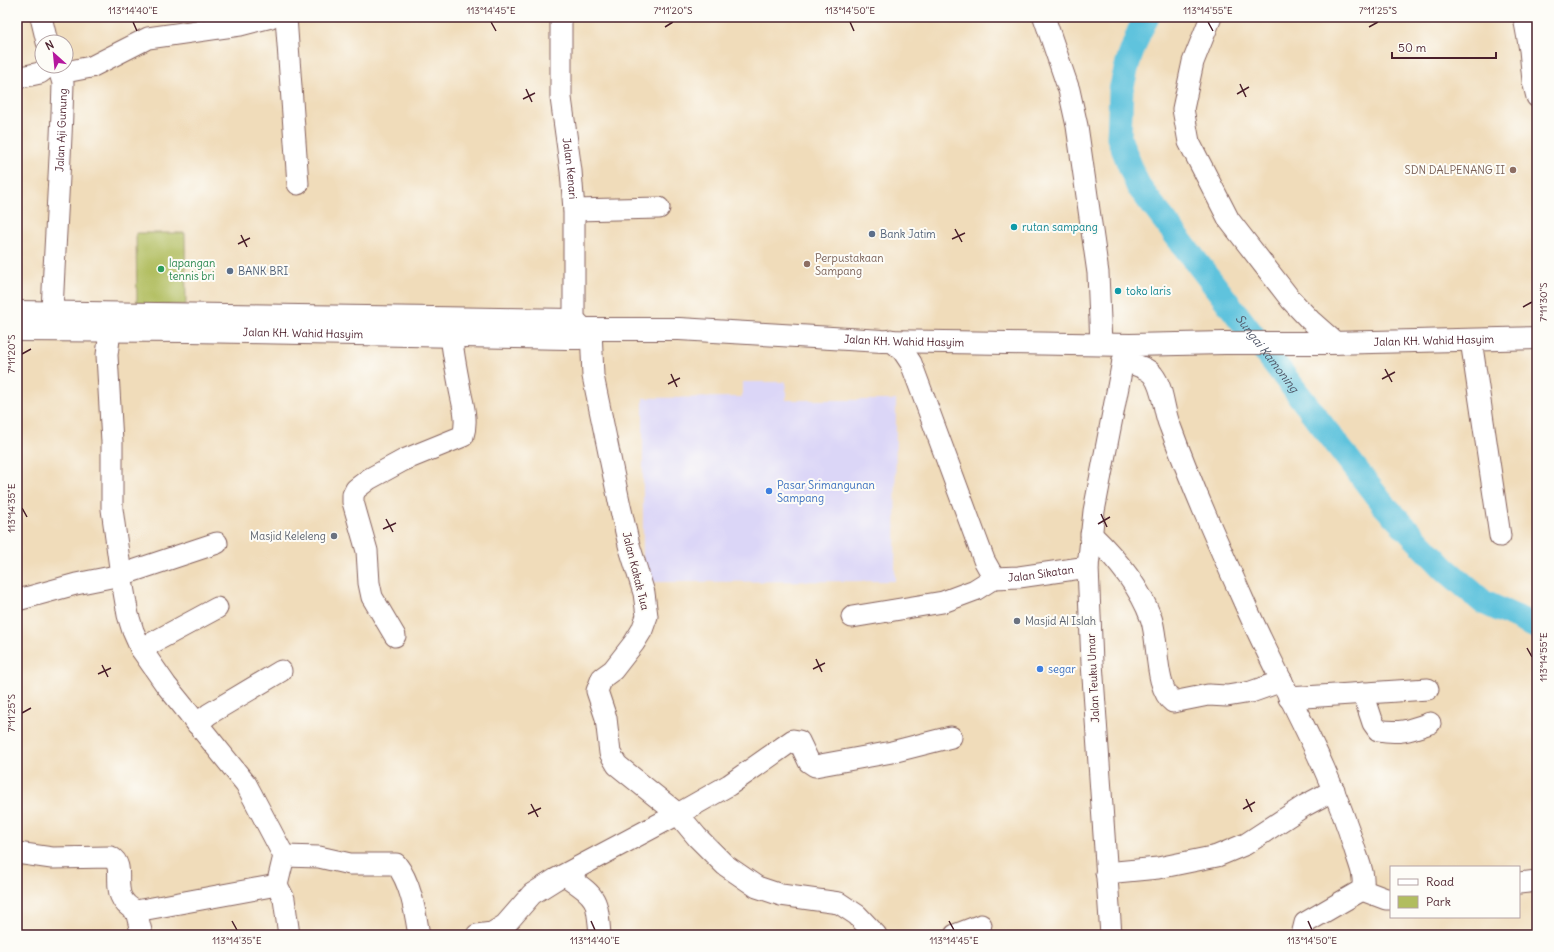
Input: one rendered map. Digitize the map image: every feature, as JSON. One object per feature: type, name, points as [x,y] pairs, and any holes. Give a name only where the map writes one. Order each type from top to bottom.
[{"type":"highway","name":"Jalan KH. Wahid Hasyim","points":[[17,312],[52,313],[189,323],[451,327],[583,326],[679,329],[891,340],[1101,344],[1126,353],[1225,343],[1333,343],[1537,338]]},
{"type":"highway","name":"Jalan KH. Wahid Hasyim","points":[[17,330],[110,331],[189,323]]},
{"type":"street","points":[[41,17],[45,34]]},
{"type":"street","name":"Jalan Aji Gunung","points":[[74,67],[91,67],[148,38],[240,25],[272,17]]},
{"type":"street","points":[[286,17],[298,184]]},
{"type":"street","name":"Jalan Kenari","points":[[561,17],[560,98],[572,171],[583,326]]},
{"type":"street","points":[[1044,17],[1068,90],[1076,126],[1098,273],[1101,344]]},
{"type":"street","points":[[1211,17],[1193,62],[1183,109],[1189,142],[1229,220],[1291,300],[1333,343]]},
{"type":"street","points":[[1524,17],[1534,49],[1533,81],[1537,97]]},
{"type":"street","points":[[17,78],[40,74]]},
{"type":"street","name":"Jalan Aji Gunung","points":[[52,313],[61,152],[63,83],[58,74]]},
{"type":"street","points":[[574,210],[659,208]]},
{"type":"street","name":"Jalan Kakak Tua","points":[[583,326],[620,506],[629,545],[644,593],[647,616],[642,630],[634,643],[613,670],[602,678],[597,691],[606,718],[610,753],[617,765],[678,814],[697,837],[725,865],[757,887],[781,895],[839,903],[857,914],[876,935]]},
{"type":"street","points":[[395,636],[372,597],[367,551],[353,502],[353,495],[356,489],[387,469],[404,460],[462,436],[466,427],[451,327]]},
{"type":"street","points":[[110,331],[107,355],[112,442],[112,509],[128,615],[141,649],[166,686],[246,784],[284,856],[277,885],[284,899],[289,935]]},
{"type":"street","points":[[852,617],[943,602],[975,590],[994,578],[984,560],[911,363],[903,351],[891,340]]},
{"type":"street","points":[[1471,340],[1500,536]]},
{"type":"street","points":[[911,363],[916,351],[922,345],[932,341]]},
{"type":"street","points":[[1126,353],[1152,374],[1159,384],[1169,424],[1200,503],[1258,635],[1286,689],[1334,790],[1360,866],[1364,882],[1362,890],[1305,923],[1302,935]]},
{"type":"street","name":"Jalan Teuku Umar","points":[[1111,935],[1092,662],[1088,567],[1091,534],[1126,353]]},
{"type":"street","points":[[1091,534],[1107,550],[1133,582],[1152,619],[1162,682],[1168,698],[1173,702],[1208,695],[1227,696],[1286,689],[1363,693],[1428,689]]},
{"type":"street","points":[[18,600],[76,584],[121,575],[217,543]]},
{"type":"street","name":"Jalan Sikatan","points":[[994,578],[1019,577],[1088,567]]},
{"type":"street","points":[[141,649],[217,608]]},
{"type":"street","points":[[197,724],[209,714],[281,670]]},
{"type":"street","points":[[1363,693],[1372,723],[1378,730],[1403,732],[1430,723]]},
{"type":"street","points":[[477,935],[492,933],[505,925],[532,894],[556,879],[565,876],[729,785],[793,740],[799,741],[809,762],[815,766],[892,752],[951,737]]},
{"type":"street","points":[[1106,873],[1158,868],[1216,856],[1246,844],[1304,806],[1334,790]]},
{"type":"street","points":[[17,852],[52,858],[110,857],[115,859],[118,867],[119,892],[122,902],[136,911],[277,885]]},
{"type":"street","points":[[284,856],[319,856],[350,864],[396,864],[402,872],[414,908],[419,935]]},
{"type":"street","points":[[565,876],[590,893],[596,901],[600,935]]},
{"type":"street","points":[[1520,883],[1537,881]]},
{"type":"street","points":[[1362,890],[1386,899],[1390,899]]},
{"type":"street","points":[[136,911],[142,935]]},
{"type":"street","points":[[955,935],[981,925]]},
{"type":"shaded area","name":"Pasar Srimangunan Sampang","points":[[742,382],[786,382],[786,400],[896,400],[895,581],[643,582],[643,398],[742,397]]},
{"type":"green space","name":"lapangan tennis bri","points":[[136,233],[185,233],[186,305],[137,305]]},
{"type":"waterway","name":"Sungai Kamoning","points":[[1147,17],[1139,32],[1128,62],[1121,90],[1119,138],[1138,186],[1382,503],[1444,568],[1483,602],[1537,627]]},
{"type":"place","name":"SDN DALPENANG II","points":[[1513,170]]},
{"type":"place","name":"rutan sampang","points":[[1014,227]]},
{"type":"place","name":"Bank Jatim","points":[[872,234]]},
{"type":"place","name":"Perpustakaan Sampang","points":[[807,264]]},
{"type":"place","name":"lapangan tennis bri","points":[[161,269]]},
{"type":"place","name":"BANK BRI","points":[[230,271]]},
{"type":"place","name":"toko laris","points":[[1118,291]]},
{"type":"place","name":"Pasar Srimangunan Sampang","points":[[769,491]]},
{"type":"place","name":"Masjid Keleleng","points":[[334,536]]},
{"type":"place","name":"Masjid Al Islah","points":[[1017,621]]},
{"type":"place","name":"segar","points":[[1040,669]]}]
